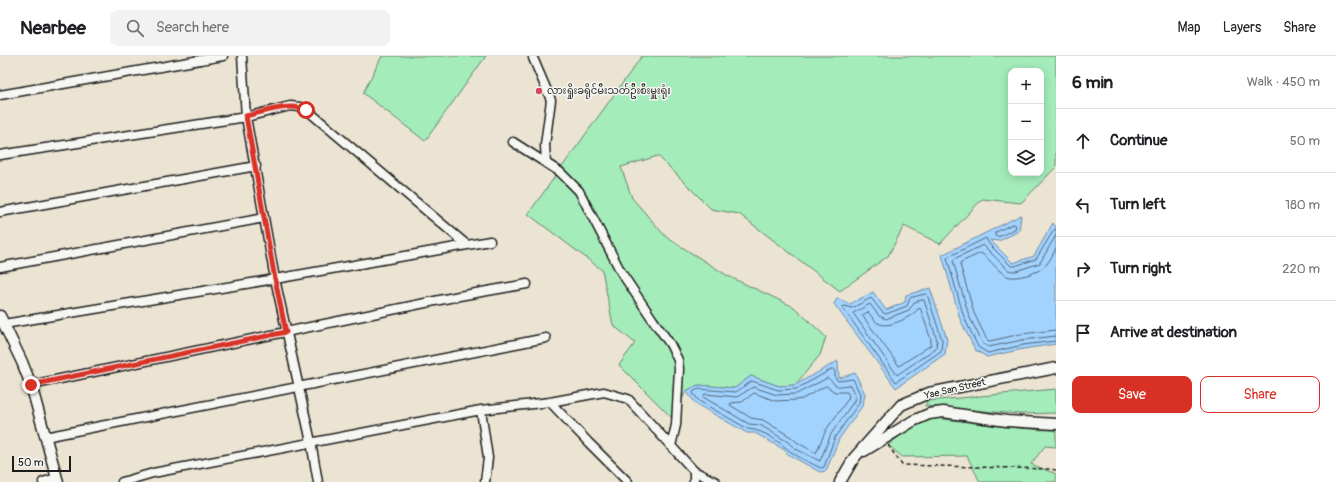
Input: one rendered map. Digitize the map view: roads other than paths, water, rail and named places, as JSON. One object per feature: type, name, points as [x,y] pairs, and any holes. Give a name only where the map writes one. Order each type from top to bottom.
[{"type":"main road","points":[[2,320],[31,385],[57,480]]},
{"type":"main road","name":"Yae San Street","points":[[840,482],[854,458],[901,405],[929,393],[1056,368]]},
{"type":"main road","points":[[854,458],[913,420],[929,414],[943,412],[1007,421],[1056,424]]},
{"type":"street","points":[[0,95],[223,56]]},
{"type":"street","points":[[242,56],[246,116],[264,218],[275,279],[311,442],[318,482]]},
{"type":"street","points":[[533,58],[551,100],[545,145],[546,163]]},
{"type":"street","points":[[0,155],[246,116],[290,106],[300,107],[306,110],[467,245]]},
{"type":"street","points":[[513,142],[560,172],[578,191],[621,272],[670,344],[678,360],[680,369],[676,424],[671,446]]},
{"type":"street","points":[[0,212],[256,166]]},
{"type":"street","points":[[0,267],[264,218]]},
{"type":"street","points":[[2,320],[275,279],[490,241]]},
{"type":"street","points":[[31,385],[459,296],[526,284]]},
{"type":"street","points":[[45,437],[546,338]]},
{"type":"street","points":[[122,482],[153,473],[480,410],[550,402],[604,392],[628,399],[694,470],[716,482]]},
{"type":"street","points":[[550,402],[589,444],[628,482]]},
{"type":"street","points":[[480,410],[488,458],[485,482]]},
{"type":"street","points":[[694,470],[694,482]]},
{"type":"street","points":[[43,482],[57,480]]},
{"type":"water","points":[[1021,215],[1019,231],[999,241],[990,240],[1013,263],[1034,256],[1053,223],[1056,227],[1056,344],[987,357],[975,350],[960,319],[942,255]]},
{"type":"water","points":[[930,288],[947,339],[945,354],[896,388],[834,304],[837,298],[850,304],[873,292],[886,310],[905,302],[906,295]]},
{"type":"water","points":[[838,361],[839,378],[855,373],[865,394],[863,405],[839,439],[826,471],[820,472],[789,455],[783,449],[755,433],[747,433],[696,404],[686,391],[698,385],[735,388],[751,376],[779,386],[795,385]]},
{"type":"place","name":"လားရှိုးခရိုင်မီးသတ်ဦးစီးမှူးရုံး","points":[[539,91]]}]
